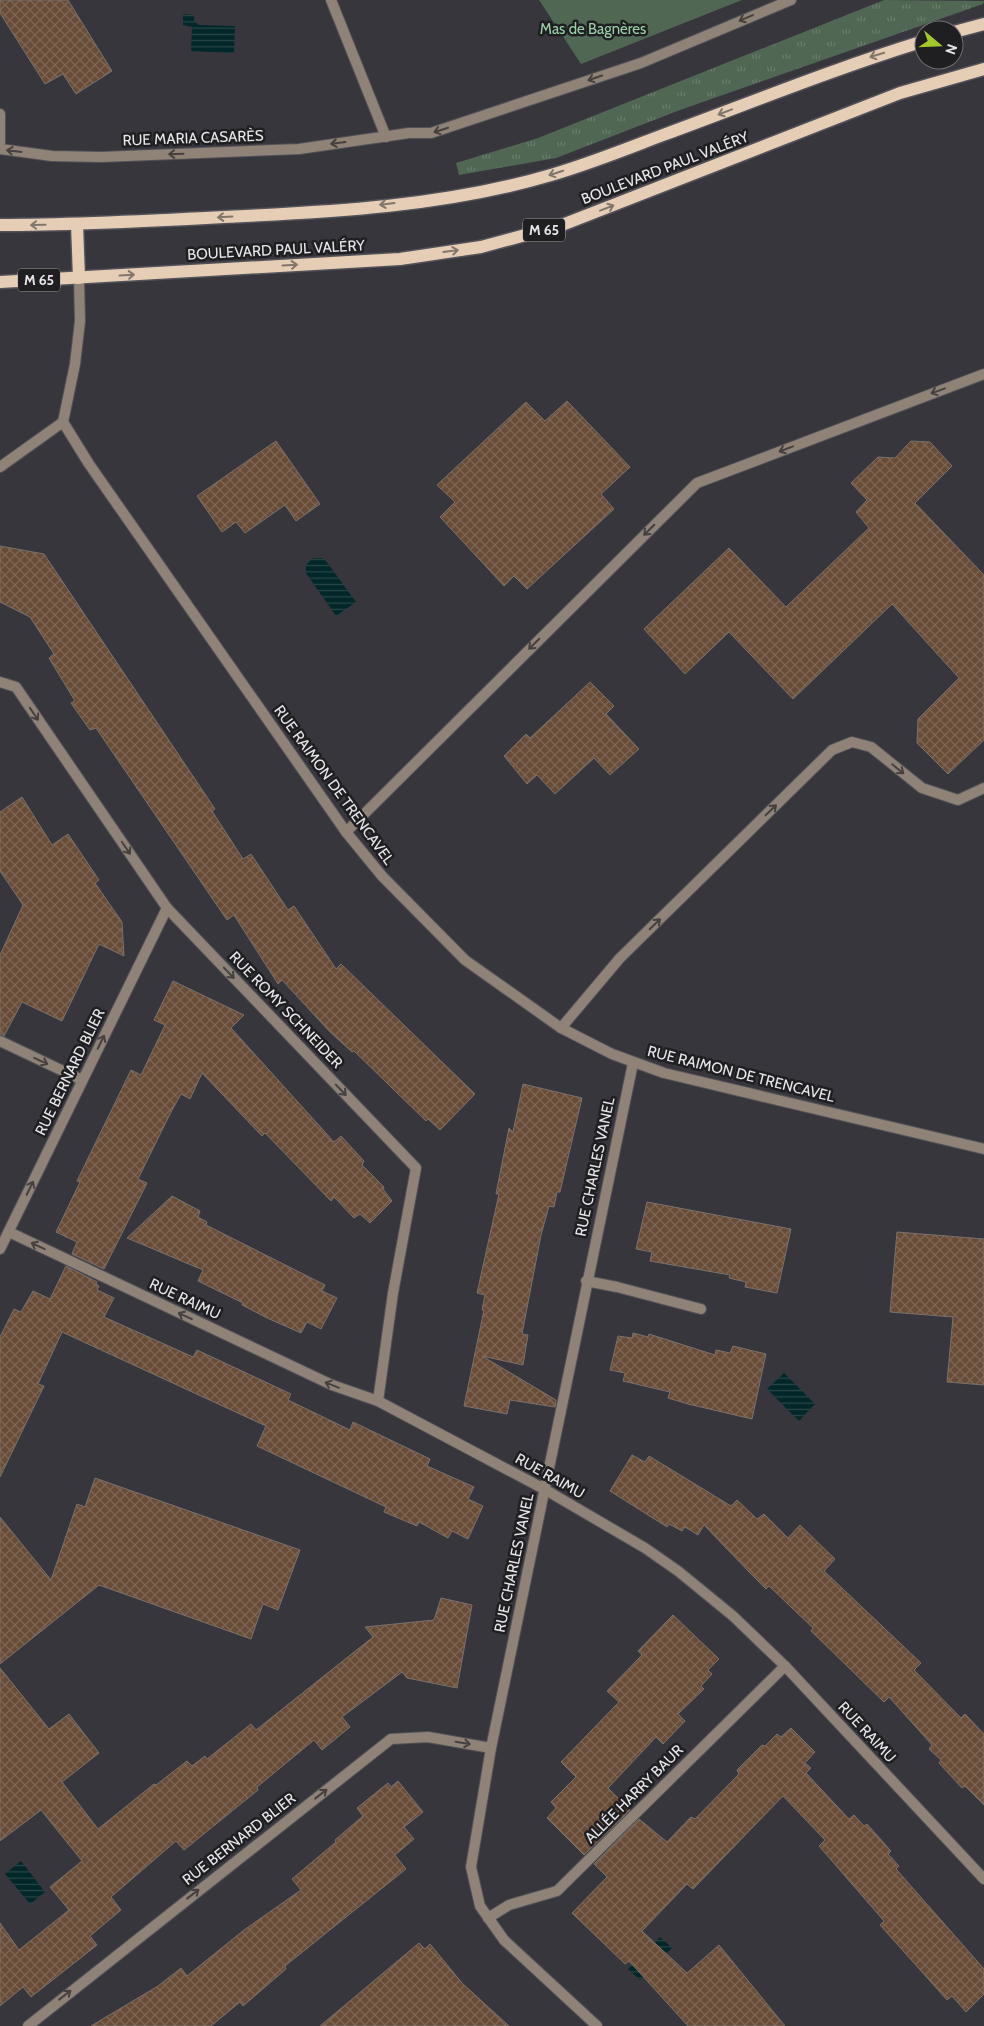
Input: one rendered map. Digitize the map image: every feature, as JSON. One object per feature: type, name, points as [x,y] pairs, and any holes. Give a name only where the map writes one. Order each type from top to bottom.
[{"type":"main road","points":[[964,29],[984,24]]},
{"type":"main road","name":"BOULEVARD PAUL VALÉRY","points":[[0,225],[77,224],[314,212],[435,199],[501,188],[551,175],[610,155],[868,58],[914,44]]},
{"type":"main road","name":"BOULEVARD PAUL VALÉRY","points":[[79,278],[400,258],[481,247],[562,225],[900,93],[984,68]]},
{"type":"main road","points":[[77,224],[79,278]]},
{"type":"main road","name":"M 65","points":[[0,282],[79,278]]},
{"type":"street","points":[[331,0],[386,136],[431,133],[469,121],[641,62],[791,0]]},
{"type":"street","points":[[0,114],[0,143]]},
{"type":"street","name":"RUE MARIA CASARÈS","points":[[0,149],[52,156],[101,157],[299,149],[386,136]]},
{"type":"street","points":[[0,466],[63,422],[75,364],[80,321],[79,278]]},
{"type":"street","points":[[346,832],[697,483],[984,374]]},
{"type":"street","name":"RUE RAIMON DE TRENCAVEL","points":[[63,422],[94,472],[346,832],[382,876],[465,960],[561,1028],[634,1063],[673,1075],[984,1149]]},
{"type":"street","name":"RUE ROMY SCHNEIDER","points":[[0,682],[16,687],[167,908],[416,1168],[393,1293],[378,1401]]},
{"type":"street","points":[[561,1028],[620,958],[832,750],[852,742],[871,747],[922,788],[958,800],[984,788]]},
{"type":"street","name":"RUE BERNARD BLIER","points":[[0,1250],[167,908]]},
{"type":"street","points":[[0,1041],[82,1080]]},
{"type":"street","name":"RUE CHARLES VANEL","points":[[597,2026],[504,1940],[480,1906],[471,1867],[492,1748],[586,1281],[634,1063]]},
{"type":"street","name":"RUE RAIMU","points":[[9,1232],[332,1385],[378,1401],[544,1489],[645,1548],[678,1571],[733,1616],[785,1666],[984,1879]]},
{"type":"street","points":[[586,1281],[701,1309]]},
{"type":"street","name":"ALLÉE HARRY BAUR","points":[[488,1918],[509,1905],[557,1891],[785,1666]]},
{"type":"street","name":"RUE BERNARD BLIER","points":[[28,2026],[391,1739],[428,1736],[492,1748]]},
{"type":"green space","name":"Mas de Bagnères","points":[[539,0],[742,0],[581,64]]},
{"type":"green space","points":[[884,0],[984,1],[983,4],[937,20],[914,20],[914,28],[680,110],[556,158],[459,175],[456,163],[538,138]]},
{"type":"shaded area","points":[[183,14],[194,15],[194,21],[199,25],[235,26],[234,53],[191,51],[192,27],[183,25]]},
{"type":"shaded area","points":[[313,558],[322,558],[326,561],[356,602],[336,616],[306,573],[306,565]]},
{"type":"shaded area","points":[[784,1373],[815,1404],[799,1421],[767,1389]]},
{"type":"shaded area","points":[[21,1861],[45,1892],[30,1904],[5,1874]]},
{"type":"shaded area","points":[[660,1937],[672,1948],[640,1980],[628,1969]]},
{"type":"building","points":[[0,0],[68,0],[112,71],[76,94],[63,74],[45,84],[0,13]]},
{"type":"building","points":[[567,401],[630,467],[601,494],[614,509],[527,589],[514,576],[504,586],[440,517],[455,502],[437,485],[526,402],[545,421]]},
{"type":"building","points":[[276,441],[320,504],[296,521],[285,505],[245,533],[236,522],[222,532],[197,496]]},
{"type":"building","points":[[911,441],[930,442],[952,466],[915,503],[984,575],[984,740],[948,774],[917,743],[918,719],[959,678],[892,604],[793,699],[729,632],[685,674],[644,629],[729,548],[786,607],[869,528],[856,512],[867,500],[851,483],[878,457],[895,458]]},
{"type":"building","points":[[0,546],[44,554],[215,809],[212,811],[243,859],[251,854],[288,910],[294,906],[336,969],[341,964],[475,1094],[440,1130],[428,1119],[426,1121],[354,1051],[352,1052],[330,1032],[282,980],[278,984],[234,915],[227,920],[96,728],[90,730],[71,703],[75,701],[49,658],[54,654],[30,617],[0,602]]},
{"type":"building","points":[[590,682],[614,706],[606,714],[639,749],[610,775],[594,758],[555,794],[537,775],[527,784],[504,756],[526,734],[530,738]]},
{"type":"building","points":[[22,797],[52,845],[68,834],[99,880],[95,883],[122,922],[124,956],[99,944],[62,1021],[22,1002],[4,1036],[0,1034],[0,955],[23,905],[0,871],[0,812]]},
{"type":"building","points":[[173,981],[244,1015],[231,1028],[334,1142],[341,1136],[364,1161],[362,1165],[384,1187],[383,1189],[392,1201],[370,1223],[360,1214],[354,1218],[334,1197],[331,1201],[265,1133],[262,1136],[202,1073],[190,1099],[181,1094],[171,1112],[138,1179],[147,1183],[104,1269],[72,1254],[77,1242],[56,1232],[80,1182],[77,1181],[131,1070],[141,1075],[165,1025],[154,1020]]},
{"type":"building","points":[[523,1084],[582,1098],[560,1192],[557,1192],[554,1207],[549,1206],[541,1235],[522,1334],[528,1335],[523,1365],[482,1356],[556,1400],[555,1407],[510,1400],[507,1414],[464,1406],[484,1310],[482,1310],[485,1295],[477,1293],[499,1194],[496,1194],[509,1128],[513,1132]]},
{"type":"building","points":[[172,1196],[200,1211],[198,1217],[207,1222],[206,1225],[325,1285],[322,1291],[337,1298],[321,1329],[307,1322],[301,1333],[267,1318],[242,1305],[243,1303],[198,1281],[203,1270],[127,1238]]},
{"type":"building","points":[[647,1202],[791,1229],[777,1293],[745,1287],[746,1282],[729,1278],[730,1275],[650,1261],[652,1252],[636,1249]]},
{"type":"building","points":[[897,1232],[984,1239],[984,1385],[947,1382],[953,1317],[890,1312]]},
{"type":"building","points":[[66,1266],[97,1282],[96,1284],[99,1286],[97,1290],[114,1298],[104,1317],[193,1357],[197,1350],[291,1394],[288,1400],[350,1430],[353,1422],[430,1459],[427,1466],[474,1487],[468,1499],[483,1506],[468,1539],[452,1531],[448,1538],[419,1522],[417,1526],[384,1512],[386,1507],[257,1446],[266,1426],[62,1332],[38,1384],[44,1386],[0,1477],[0,1337],[14,1309],[21,1312],[33,1291],[50,1299]]},
{"type":"building","points":[[633,1333],[648,1337],[649,1334],[715,1355],[716,1350],[730,1353],[733,1346],[766,1354],[752,1419],[688,1404],[668,1398],[670,1392],[623,1381],[625,1373],[610,1370],[618,1336],[632,1338]]},
{"type":"building","points":[[632,1455],[645,1462],[649,1456],[731,1506],[737,1500],[757,1519],[764,1514],[788,1538],[800,1525],[835,1559],[824,1571],[921,1663],[914,1670],[961,1718],[965,1714],[984,1734],[984,1805],[965,1786],[962,1788],[939,1763],[941,1760],[929,1749],[932,1745],[889,1697],[884,1702],[811,1631],[813,1628],[769,1586],[766,1589],[704,1525],[698,1535],[685,1527],[682,1531],[669,1524],[667,1527],[610,1491]]},
{"type":"building","points":[[95,1478],[300,1550],[278,1610],[263,1604],[251,1639],[99,1585],[0,1664],[0,1517],[51,1580],[77,1504],[85,1507]]},
{"type":"building","points":[[441,1598],[472,1605],[457,1688],[407,1678],[402,1672],[342,1717],[350,1727],[322,1750],[314,1740],[257,1787],[258,1790],[184,1850],[176,1841],[111,1897],[121,1910],[90,1936],[97,1945],[31,1997],[23,1987],[0,2006],[0,1923],[19,1950],[69,1910],[50,1887],[82,1861],[41,1810],[0,1841],[0,1668],[49,1729],[69,1714],[99,1753],[62,1782],[98,1829],[154,1784],[156,1785],[187,1761],[192,1766],[205,1756],[207,1759],[251,1724],[256,1730],[373,1637],[365,1627],[434,1620]]},
{"type":"building","points":[[673,1615],[719,1659],[708,1670],[712,1674],[701,1686],[704,1689],[678,1714],[685,1721],[663,1744],[656,1737],[608,1788],[630,1810],[584,1855],[547,1818],[556,1808],[551,1802],[576,1777],[561,1762],[619,1702],[607,1691],[642,1655],[638,1651]]},
{"type":"building","points":[[791,1728],[815,1752],[805,1763],[811,1768],[806,1773],[849,1819],[854,1815],[864,1826],[867,1824],[891,1851],[888,1854],[899,1866],[896,1869],[984,1969],[984,1994],[966,2012],[952,1996],[947,2000],[880,1925],[884,1921],[819,1846],[825,1840],[783,1796],[693,1889],[687,1884],[642,1931],[687,1973],[719,1945],[785,2026],[688,2026],[629,1961],[625,1964],[572,1913],[607,1877],[594,1864],[639,1819],[667,1842],[691,1817],[695,1819],[739,1774],[737,1770],[762,1745],[765,1746],[777,1734],[781,1737]]},
{"type":"building","points":[[398,1781],[423,1812],[404,1827],[414,1839],[395,1855],[406,1869],[285,1966],[286,1969],[243,2006],[240,2002],[211,2026],[91,2026],[158,1986],[181,1968],[187,1976],[244,1930],[301,1890],[292,1879],[336,1842],[335,1840],[363,1816],[357,1808],[388,1783],[391,1787]]},
{"type":"building","points":[[419,1943],[425,1949],[430,1944],[462,1983],[509,2026],[320,2026]]}]
